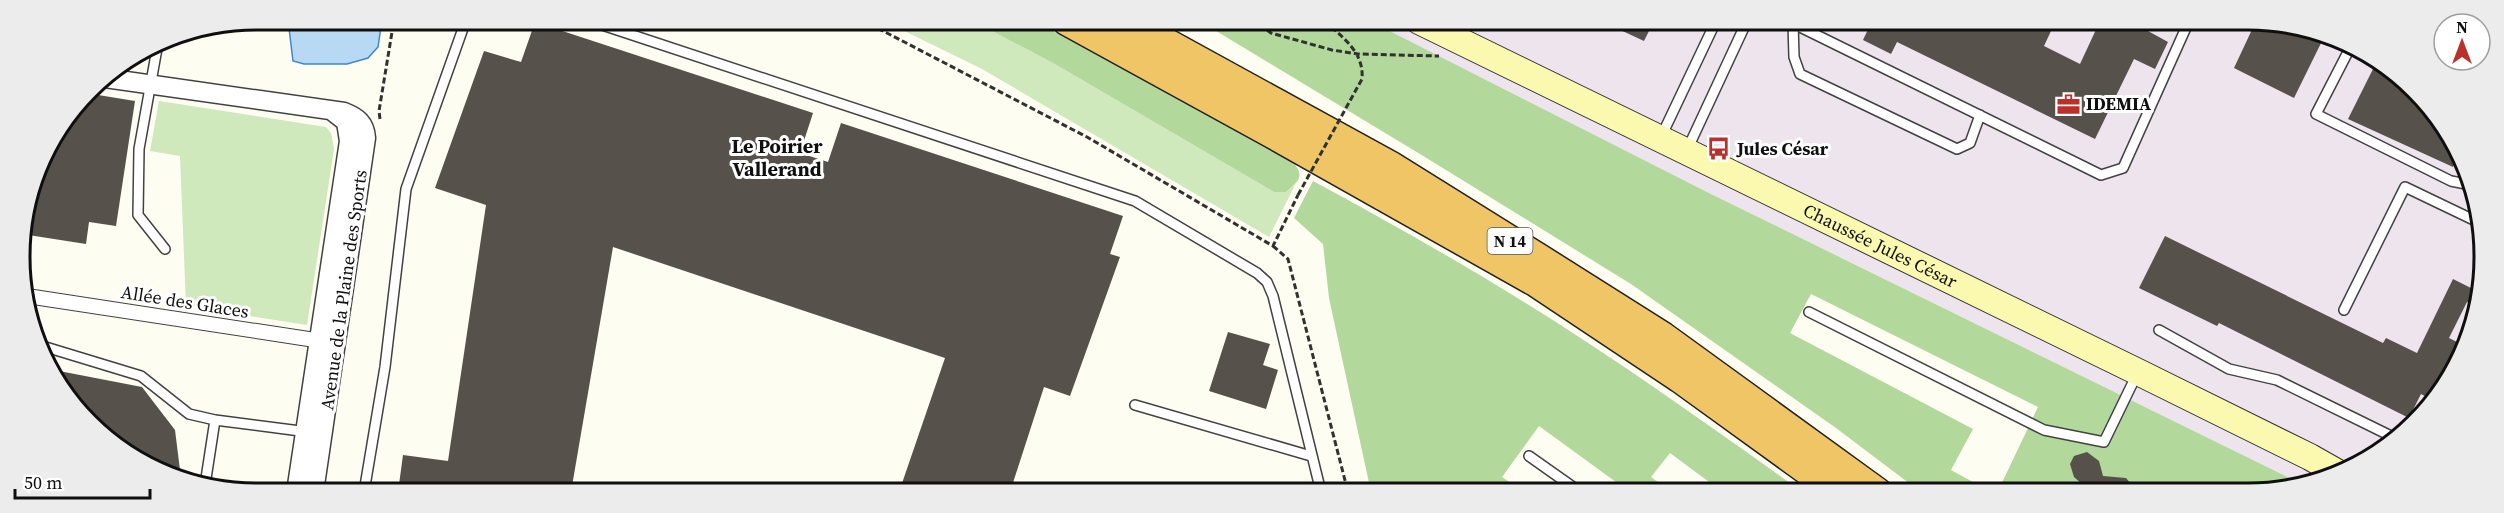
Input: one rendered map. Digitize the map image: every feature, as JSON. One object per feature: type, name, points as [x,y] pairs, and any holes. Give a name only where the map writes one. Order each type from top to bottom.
[{"type":"highway","name":"N 14","points":[[1085,30],[1537,282],[1681,378],[1826,483]]},
{"type":"highway","name":"N 14","points":[[1142,30],[1391,167],[1537,258],[1662,337],[1863,483]]},
{"type":"main road","name":"Chaussée Jules César","points":[[1438,30],[2138,372],[2327,469]]},
{"type":"street","name":"Avenue de la Plaine des Sports","points":[[116,79],[344,112],[359,120],[366,134],[314,433],[299,483]]},
{"type":"street","name":"Allée des Glaces","points":[[33,297],[328,342]]},
{"type":"street","name":"Avenue de la Plaine des Sports","points":[[314,433],[314,483]]},
{"type":"lane","points":[[366,483],[385,367],[406,189],[462,30]]},
{"type":"lane","points":[[617,30],[1135,201],[1257,273],[1266,282],[1273,296],[1318,483]]},
{"type":"lane","points":[[1660,137],[1712,30]]},
{"type":"lane","points":[[1687,150],[1743,30]]},
{"type":"lane","points":[[1792,30],[1794,57],[1800,74],[1957,149],[1970,143],[1980,115]]},
{"type":"lane","points":[[1807,30],[2101,175],[2123,168],[2185,30]]},
{"type":"lane","points":[[156,53],[140,149],[138,215],[165,249]]},
{"type":"lane","points":[[2348,53],[2316,114],[2451,181],[2462,183]]},
{"type":"lane","points":[[2344,310],[2405,187],[2471,219]]},
{"type":"lane","points":[[1809,312],[2044,430],[2104,442],[2138,372]]},
{"type":"lane","points":[[2159,330],[2229,369],[2277,380],[2387,434]]},
{"type":"lane","points":[[49,348],[141,376],[189,414],[215,420],[314,433]]},
{"type":"lane","points":[[1135,405],[1311,456]]},
{"type":"lane","points":[[206,477],[215,420]]},
{"type":"lane","points":[[1529,456],[1567,483]]},
{"type":"path","points":[[379,111],[392,30]]},
{"type":"path","points":[[881,30],[1087,137],[1273,246],[1288,259],[1346,483]]},
{"type":"path","points":[[1273,246],[1298,195],[1362,80],[1362,64],[1358,54],[1334,30]]},
{"type":"shaded area","points":[[1388,30],[2262,30],[2292,34],[2334,47],[2361,60],[2397,86],[2418,107],[2444,143],[2462,184],[2470,212],[2474,242],[2474,271],[2470,301],[2457,343],[2444,370],[2418,406],[2397,427],[2361,453],[2334,466],[2292,479],[1709,193]]},
{"type":"green space","points":[[902,30],[990,30],[1053,63],[1274,192],[1286,192],[1295,185],[1269,237],[982,69]]},
{"type":"green space","points":[[990,30],[1051,30],[1290,159],[1298,169],[1298,180],[1286,192],[1274,192],[1053,63]]},
{"type":"green space","points":[[1215,30],[1388,30],[1709,193],[2292,479],[2262,483],[2002,483],[2038,407],[1811,294],[1790,333],[1973,429],[1951,470],[1975,483],[1909,483],[1836,428],[1631,284]]},
{"type":"green space","points":[[159,101],[326,127],[331,133],[334,149],[307,325],[186,306],[180,156],[150,151]]},
{"type":"green space","points":[[1313,181],[1446,255],[1544,314],[1790,483],[1710,483],[1670,453],[1651,477],[1659,483],[1617,483],[1539,426],[1502,477],[1511,483],[1369,483],[1329,298],[1323,244],[1294,218]]},
{"type":"water","points":[[289,30],[381,30],[378,47],[368,58],[347,64],[304,64],[293,61]]},
{"type":"building","points":[[532,30],[559,30],[813,113],[800,153],[828,162],[841,123],[1123,216],[1110,254],[1120,257],[1070,396],[1044,387],[1013,483],[902,483],[945,358],[613,247],[573,483],[399,483],[403,455],[448,461],[486,205],[435,188],[484,51],[521,62]]},
{"type":"building","points":[[1620,30],[1650,30],[1644,41]]},
{"type":"building","name":"IDEMIA","points":[[1868,30],[2049,30],[2051,31],[2044,46],[2080,64],[2096,30],[2148,30],[2168,42],[2155,69],[2134,59],[2095,139],[1897,42],[1891,54],[1863,40]]},
{"type":"building","points":[[2252,30],[2292,34],[2321,42],[2294,98],[2234,68]]},
{"type":"building","points":[[2373,68],[2397,86],[2418,107],[2444,143],[2454,164],[2453,167],[2348,119]]},
{"type":"building","points":[[97,95],[135,101],[116,226],[89,222],[86,244],[31,235],[34,212],[42,184],[60,143]]},
{"type":"building","points":[[2165,236],[2383,343],[2386,338],[2417,353],[2453,279],[2472,288],[2469,303],[2467,302],[2449,338],[2457,342],[2451,357],[2425,396],[2421,394],[2408,417],[2219,323],[2217,326],[2139,288]]},
{"type":"building","points":[[1228,332],[1270,344],[1263,365],[1278,370],[1266,409],[1209,391]]},
{"type":"building","points":[[61,371],[142,387],[175,430],[180,470],[143,453],[107,427],[86,406]]},
{"type":"building","points":[[2087,452],[2099,461],[2103,476],[2126,478],[2130,483],[2081,483],[2074,477],[2070,464],[2074,456]]},
{"type":"place","name":"IDEMIA","points":[[2068,104]]},
{"type":"place","name":"Jules César","points":[[1719,149]]},
{"type":"district","name":"Le Poirier Vallerand","points":[[777,158]]}]
